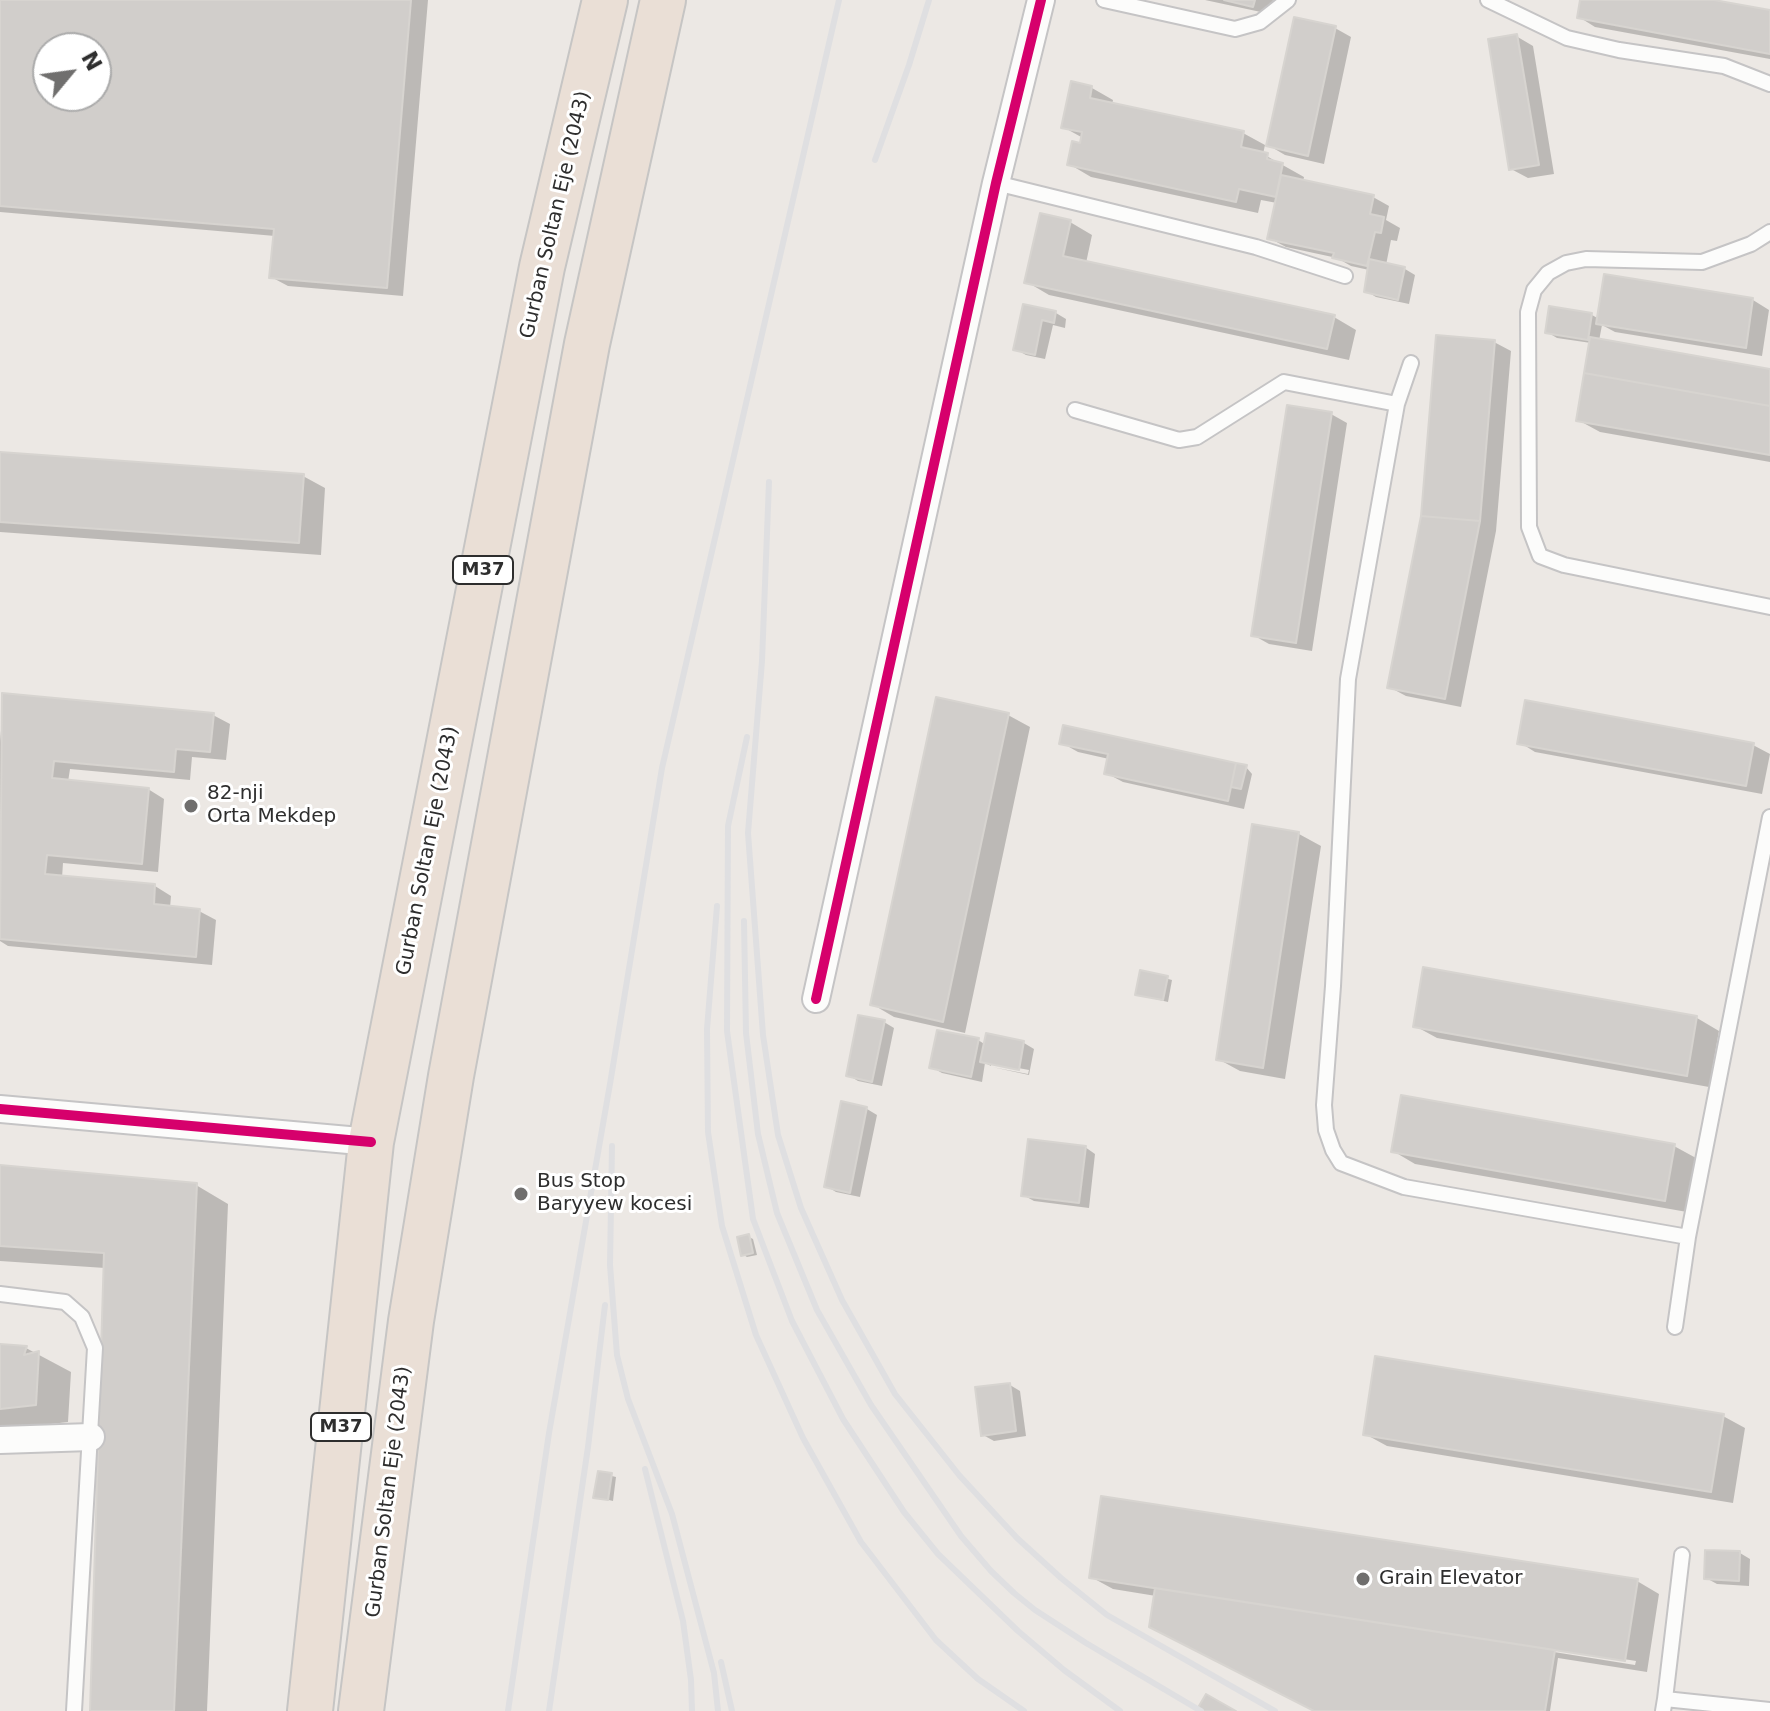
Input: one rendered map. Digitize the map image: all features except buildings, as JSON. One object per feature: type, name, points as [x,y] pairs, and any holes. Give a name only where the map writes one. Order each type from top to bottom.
[{"type":"highway","name":"Gurban Soltan Eje (2043)","points":[[310,1711],[371,1142],[542,267],[605,0]]},
{"type":"highway","name":"Gurban Soltan Eje (2043)","points":[[361,1711],[411,1321],[451,1076],[587,344],[663,0]]},
{"type":"street","points":[[816,999],[996,183],[1041,0]]},
{"type":"street","points":[[0,1109],[371,1142]]},
{"type":"street","points":[[0,1440],[91,1437]]},
{"type":"lane","points":[[1104,0],[1235,29],[1260,22],[1288,0]]},
{"type":"lane","points":[[1488,0],[1567,38],[1619,50],[1724,66],[1770,84]]},
{"type":"lane","points":[[996,183],[1256,247],[1345,276]]},
{"type":"lane","points":[[1770,232],[1751,244],[1702,262],[1586,259],[1566,263],[1548,273],[1534,290],[1528,312],[1529,527],[1540,556],[1564,565],[1770,607]]},
{"type":"lane","points":[[1411,363],[1397,404],[1348,679],[1324,1105],[1326,1130],[1341,1163],[1404,1187],[1688,1237]]},
{"type":"lane","points":[[1075,410],[1179,440],[1197,437],[1284,382],[1397,404]]},
{"type":"lane","points":[[1675,1327],[1688,1237],[1770,817]]},
{"type":"lane","points":[[0,1294],[65,1302],[82,1317],[95,1348],[74,1711]]},
{"type":"lane","points":[[1682,1555],[1664,1705],[1770,1710]]},
{"type":"railway","points":[[508,1711],[549,1433],[662,768],[839,0]]},
{"type":"railway","points":[[875,160],[929,0]]},
{"type":"railway","points":[[769,482],[762,661],[748,833],[763,1035],[778,1135],[801,1208],[842,1300],[895,1394],[959,1475],[1017,1538],[1107,1615],[1275,1711]]},
{"type":"railway","points":[[747,737],[728,826],[727,1031],[753,1219],[792,1321],[843,1419],[904,1512],[938,1554],[1018,1631],[1120,1711]]},
{"type":"railway","points":[[717,906],[707,1029],[708,1132],[722,1226],[756,1335],[803,1438],[861,1542],[936,1640],[978,1679],[1024,1711]]},
{"type":"railway","points":[[744,921],[746,1033],[758,1134],[777,1213],[817,1310],[871,1405],[961,1536],[1014,1593],[1086,1643],[1201,1711]]},
{"type":"railway","points":[[612,1146],[610,1265],[617,1355],[628,1399],[672,1514],[714,1673],[718,1711]]},
{"type":"railway","points":[[549,1711],[588,1447],[605,1305]]},
{"type":"railway","points":[[645,1469],[683,1621],[692,1711]]},
{"type":"railway","points":[[721,1662],[732,1711]]},
{"type":"cycle path","points":[[816,999],[996,183],[1041,0]]},
{"type":"cycle path","points":[[0,1109],[371,1142]]},
{"type":"place","name":"82-nji Orta Mekdep","points":[[191,806]]},
{"type":"place","name":"Bus Stop Baryyew kocesi","points":[[521,1194]]},
{"type":"place","name":"Grain Elevator","points":[[1363,1579]]}]
